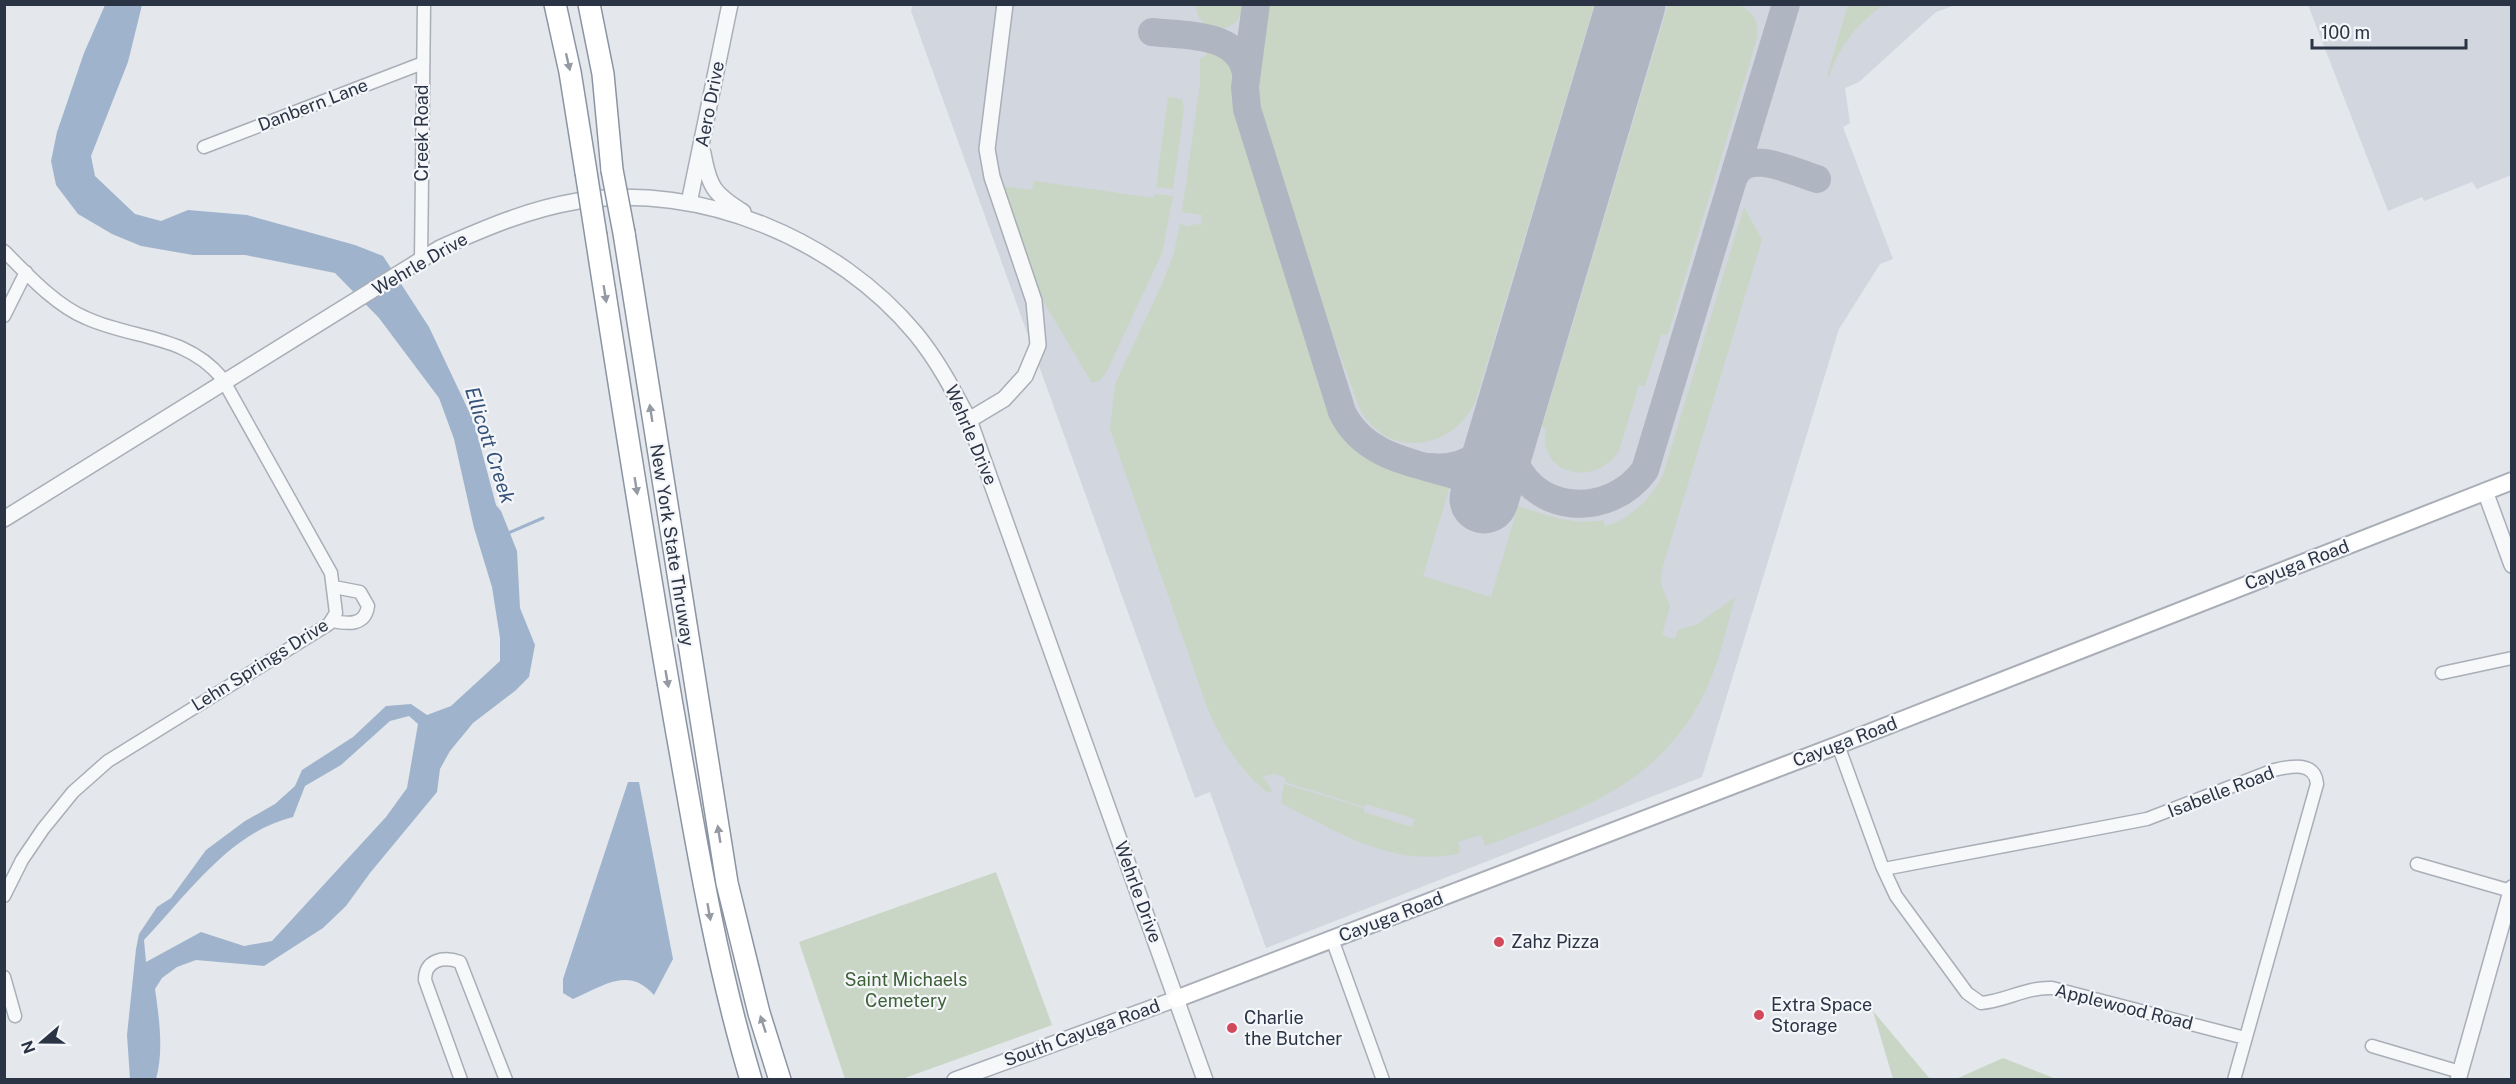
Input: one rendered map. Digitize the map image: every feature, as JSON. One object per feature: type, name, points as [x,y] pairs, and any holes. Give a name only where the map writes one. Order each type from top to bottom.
[{"type":"highway","name":"New York State Thruway","points":[[555,4],[570,72],[660,638],[713,934],[751,1080]]},
{"type":"highway","name":"New York State Thruway","points":[[589,4],[603,74],[612,170],[624,233],[727,883],[759,1013],[780,1080]]},
{"type":"main road","name":"Cayuga Road","points":[[1176,999],[1838,745],[2511,481]]},
{"type":"street","name":"Creek Road","points":[[421,261],[424,4]]},
{"type":"street","name":"Aero Drive","points":[[689,204],[730,4]]},
{"type":"street","points":[[969,420],[1004,399],[1025,376],[1038,345],[1034,301],[992,177],[987,149],[1005,4]]},
{"type":"street","name":"Danbern Lane","points":[[204,147],[423,63]]},
{"type":"street","points":[[702,147],[707,175],[721,199],[765,226]]},
{"type":"street","name":"Wehrle Drive","points":[[4,519],[440,248],[500,222],[549,207],[612,198],[667,199],[765,226],[818,252],[872,290],[915,333],[942,369],[969,420],[1205,1080]]},
{"type":"street","name":"Lehn Springs Drive","points":[[4,250],[26,272],[83,317],[109,327],[182,346],[212,367],[224,382],[327,564],[334,587],[336,613],[332,621],[108,760],[73,792],[43,829],[22,860],[4,896]]},
{"type":"street","points":[[4,316],[26,272]]},
{"type":"street","points":[[2485,491],[2511,565]]},
{"type":"street","points":[[332,621],[356,623],[365,617],[368,606],[360,592],[334,587]]},
{"type":"street","points":[[2442,673],[2511,658]]},
{"type":"street","name":"Applewood Road","points":[[1838,745],[1896,896],[1967,993],[1981,1004],[2000,1001],[2025,990],[2052,988],[2245,1038]]},
{"type":"street","name":"Isabelle Road","points":[[1884,869],[2147,819],[2274,771],[2294,767],[2308,768],[2313,772],[2317,784],[2234,1080]]},
{"type":"street","points":[[2372,1046],[2459,1076],[2511,889],[2417,864]]},
{"type":"street","points":[[1332,939],[1383,1080]]},
{"type":"street","points":[[462,1080],[425,980],[425,971],[430,964],[450,958],[460,962],[506,1080]]},
{"type":"street","points":[[4,977],[15,1016]]},
{"type":"street","name":"South Cayuga Road","points":[[955,1080],[1176,999]]},
{"type":"shaded area","points":[[913,4],[1956,5],[1936,12],[1859,82],[1845,88],[1850,123],[1843,127],[1893,259],[1880,264],[1839,329],[1702,777],[1266,948],[1210,792],[1195,798],[911,11]]},
{"type":"shaded area","points":[[2308,5],[2511,5],[2511,175],[2477,189],[2472,182],[2424,201],[2422,197],[2388,211]]},
{"type":"green space","points":[[1196,4],[1243,5],[1241,15],[1236,22],[1229,27],[1219,29],[1202,22]]},
{"type":"green space","points":[[1268,4],[1594,5],[1476,400],[1466,417],[1452,430],[1437,439],[1420,443],[1403,442],[1386,436],[1372,425],[1360,409],[1315,287],[1259,109],[1256,85]]},
{"type":"green space","points":[[1735,4],[1754,16],[1758,32],[1757,38],[1668,334],[1661,335],[1645,386],[1639,385],[1619,451],[1609,463],[1596,470],[1570,471],[1559,466],[1550,457],[1546,445],[1546,429],[1542,427],[1668,5]]},
{"type":"green space","points":[[1848,5],[1883,5],[1850,36],[1829,77],[1827,76]]},
{"type":"green space","points":[[1206,52],[1224,55],[1232,68],[1238,125],[1330,416],[1353,447],[1366,457],[1396,471],[1450,486],[1423,576],[1491,597],[1518,506],[1570,521],[1603,520],[1605,526],[1632,513],[1639,507],[1653,492],[1663,475],[1744,207],[1762,240],[1661,573],[1662,587],[1670,606],[1662,635],[1675,639],[1678,630],[1696,625],[1735,597],[1725,636],[1708,686],[1683,729],[1661,754],[1636,775],[1609,793],[1550,821],[1485,846],[1481,835],[1458,842],[1460,850],[1458,854],[1433,857],[1410,856],[1366,844],[1344,835],[1281,803],[1284,784],[1364,808],[1364,812],[1412,827],[1415,819],[1366,804],[1365,807],[1285,782],[1286,778],[1275,774],[1263,776],[1272,791],[1268,793],[1248,774],[1218,731],[1207,707],[1110,429],[1115,384],[1162,284],[1174,253],[1180,224],[1189,227],[1194,224],[1201,225],[1202,215],[1182,212],[1200,84],[1200,59],[1207,55]]},
{"type":"green space","points":[[1168,97],[1182,99],[1184,109],[1173,189],[1156,187]]},
{"type":"green space","points":[[1034,181],[1154,198],[1155,194],[1173,196],[1162,253],[1106,373],[1100,380],[1092,383],[1039,294],[1001,186],[1032,190]]},
{"type":"green space","name":"Saint Michaels Cemetery","points":[[996,872],[1052,1025],[902,1079],[845,1079],[799,942]]},
{"type":"green space","points":[[1873,1011],[1930,1079],[1893,1079]]},
{"type":"green space","points":[[2003,1058],[2056,1079],[1956,1079]]},
{"type":"water","points":[[105,5],[142,5],[128,62],[91,156],[95,176],[135,214],[161,221],[188,210],[247,215],[355,245],[383,256],[429,327],[474,422],[496,505],[501,511],[517,551],[520,608],[535,645],[529,677],[515,691],[473,723],[450,751],[440,769],[437,792],[370,873],[346,906],[323,928],[264,966],[196,960],[177,967],[162,978],[155,989],[160,1046],[156,1079],[130,1079],[127,1035],[139,934],[157,907],[171,898],[206,850],[245,821],[275,804],[295,786],[302,770],[353,737],[386,706],[411,704],[427,715],[451,706],[500,661],[500,638],[492,587],[474,528],[454,439],[439,398],[379,318],[335,273],[245,255],[193,255],[141,246],[112,234],[78,214],[56,185],[51,161],[57,132],[84,53]],"holes":[[[409,716],[418,724],[407,788],[386,817],[272,941],[244,946],[201,932],[146,962],[144,940],[211,867],[249,836],[293,817],[305,786],[341,765],[390,721]]]},
{"type":"water","points":[[628,782],[639,782],[673,959],[654,995],[644,986],[625,980],[605,984],[573,999],[563,993],[563,979]]},
{"type":"waterway","points":[[506,534],[543,518]]},
{"type":"taxiway","points":[[1256,4],[1245,87],[1247,109],[1342,412],[1351,427],[1375,448],[1405,461],[1454,475]]},
{"type":"taxiway","points":[[1517,388],[1510,420],[1509,443],[1520,472],[1534,488],[1551,498],[1571,503],[1591,503],[1611,497],[1630,486],[1645,470],[1786,4]]},
{"type":"taxiway","points":[[1152,32],[1195,36],[1222,43],[1242,60],[1246,74]]},
{"type":"taxiway","points":[[1733,179],[1739,169],[1748,164],[1759,163],[1783,167],[1817,179]]},
{"type":"taxiway","points":[[1430,467],[1444,467],[1469,461],[1488,446],[1503,425],[1508,413]]},
{"type":"runway","points":[[1484,499],[1631,4]]},
{"type":"place","name":"Zahz Pizza","points":[[1499,942]]},
{"type":"place","name":"Extra Space Storage","points":[[1759,1015]]},
{"type":"place","name":"Charlie the Butcher","points":[[1232,1028]]},
{"type":"water label","name":"Ellicott Creek","points":[[490,445]]}]
